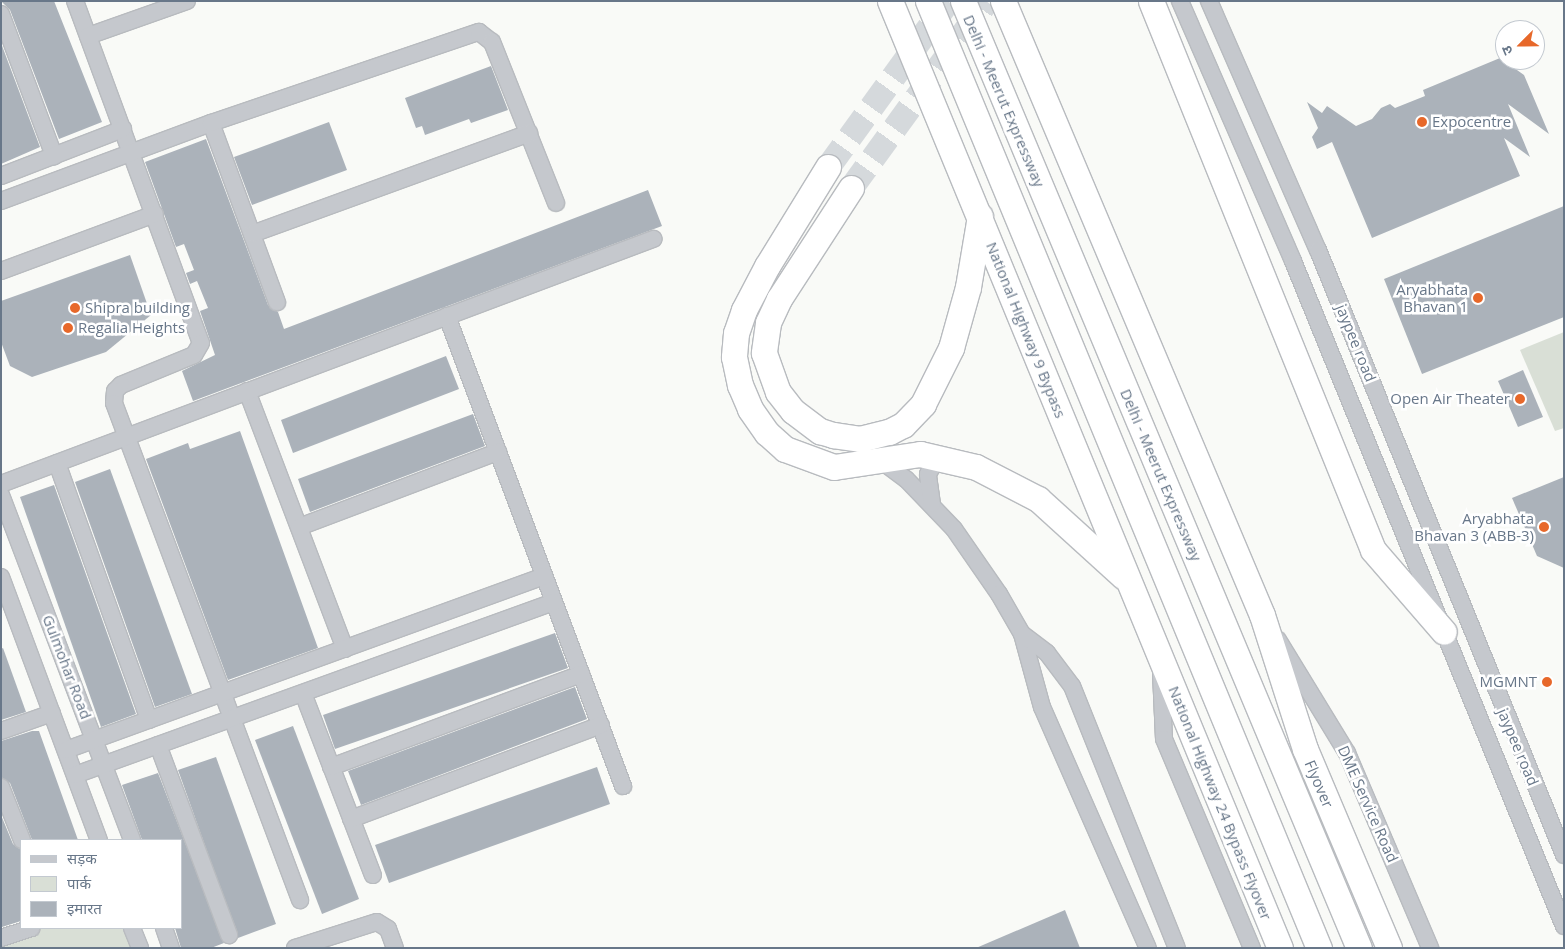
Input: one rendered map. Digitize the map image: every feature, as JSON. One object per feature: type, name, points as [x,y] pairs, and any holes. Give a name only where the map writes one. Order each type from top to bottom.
[{"type":"highway","name":"National Highway 9 Bypass","points":[[890,1],[980,216],[1160,658]]},
{"type":"highway","name":"Delhi - Meerut Expressway","points":[[928,1],[1319,948]]},
{"type":"highway","name":"Delhi - Meerut Expressway","points":[[963,1],[1359,948]]},
{"type":"highway","name":"Flyover","points":[[1004,1],[1262,615],[1305,749],[1389,948]]},
{"type":"highway","points":[[1151,1],[1373,550],[1444,632]]},
{"type":"highway","points":[[828,168],[767,266],[744,310],[734,357],[740,385],[750,409],[767,433],[785,449],[834,466],[904,454],[938,457],[976,467],[1038,499],[1128,581]]},
{"type":"highway","points":[[851,188],[779,298],[768,323],[764,354],[778,392],[793,411],[820,431],[833,435],[860,439],[889,432],[903,425],[923,404],[951,348],[968,287],[980,216]]},
{"type":"highway","name":"National Highway 24 Bypass Flyover","points":[[1160,658],[1280,948]]},
{"type":"street","points":[[75,1],[201,343],[194,355],[121,385],[115,391],[114,403],[300,900]]},
{"type":"street","points":[[88,36],[187,1]]},
{"type":"street","points":[[1180,1],[1293,261],[1564,926]]},
{"type":"street","name":"jaypee road","points":[[1209,1],[1318,250],[1494,687],[1564,855]]},
{"type":"street","points":[[1,14],[54,156]]},
{"type":"street","points":[[1,201],[211,123],[479,32],[492,42],[556,203]]},
{"type":"street","points":[[211,123],[277,302]]},
{"type":"street","points":[[1,176],[123,129]]},
{"type":"street","points":[[252,234],[529,133]]},
{"type":"street","points":[[1,271],[155,214]]},
{"type":"street","points":[[2,485],[653,239]]},
{"type":"street","points":[[1293,261],[1318,250]]},
{"type":"street","points":[[447,316],[623,786]]},
{"type":"street","points":[[247,391],[345,649]]},
{"type":"street","points":[[299,527],[498,452]]},
{"type":"street","points":[[932,504],[928,474],[938,457]]},
{"type":"street","points":[[879,459],[932,504],[976,559],[1022,634],[1042,707],[1148,948]]},
{"type":"street","points":[[57,463],[149,720]]},
{"type":"street","name":"Gulmohar Road","points":[[2,485],[132,839]]},
{"type":"street","points":[[66,750],[544,576]]},
{"type":"street","name":"Gulmohar Road","points":[[1,577],[99,839]]},
{"type":"street","points":[[75,775],[554,602]]},
{"type":"street","name":"DME Service Road","points":[[1262,615],[1347,753],[1430,948]]},
{"type":"street","points":[[1022,634],[1047,653],[1072,686],[1178,948]]},
{"type":"street","points":[[1160,658],[1164,739],[1252,948]]},
{"type":"street","points":[[331,767],[581,674]]},
{"type":"street","points":[[1470,698],[1494,687]]},
{"type":"street","points":[[303,693],[373,875]]},
{"type":"street","points":[[1,731],[52,713]]},
{"type":"street","points":[[352,819],[600,726]]},
{"type":"street","points":[[158,745],[229,935]]},
{"type":"street","points":[[1,787],[22,839]]},
{"type":"street","points":[[295,948],[378,922],[385,925],[395,948]]},
{"type":"street","points":[[1,938],[28,929]]},
{"type":"street","points":[[132,929],[140,948]]},
{"type":"street","points":[[164,929],[171,948]]},
{"type":"green space","points":[[1564,332],[1564,428],[1555,431],[1520,350]]},
{"type":"green space","points":[[28,929],[127,929],[135,948],[1,948],[1,938]]},
{"type":"building","points":[[1,1],[54,1],[102,122],[59,139],[10,10]]},
{"type":"building","points":[[1,43],[40,147],[1,164]]},
{"type":"building","points":[[1495,60],[1495,70],[1517,70],[1524,75],[1549,134],[1508,104],[1530,157],[1504,138],[1520,176],[1372,238],[1332,142],[1317,149],[1312,137],[1318,128],[1307,102],[1322,113],[1327,106],[1356,126],[1372,119],[1381,108],[1390,104],[1395,108],[1425,96],[1423,90]]},
{"type":"building","points":[[491,66],[508,110],[471,123],[469,119],[425,135],[422,126],[416,128],[405,98]]},
{"type":"building","points":[[329,122],[347,170],[252,205],[234,157]]},
{"type":"building","points":[[206,139],[268,305],[278,312],[284,329],[648,190],[662,226],[193,401],[182,371],[215,355],[200,311],[208,308],[197,281],[190,284],[186,273],[194,270],[184,244],[176,247],[145,162]]},
{"type":"building","name":"Aryabhata Bhavan 1","points":[[1564,206],[1564,317],[1422,374],[1384,279]]},
{"type":"building","name":"Regalia Heights","points":[[130,255],[151,315],[106,352],[32,377],[10,366],[1,342],[1,301]]},
{"type":"building","points":[[446,356],[459,389],[293,453],[281,420]]},
{"type":"building","name":"Open Air Theater","points":[[1523,370],[1543,417],[1518,427],[1498,381]]},
{"type":"building","points":[[473,414],[485,446],[310,512],[298,479]]},
{"type":"building","points":[[240,431],[318,648],[228,680],[146,459],[188,443],[190,449]]},
{"type":"building","points":[[110,469],[192,694],[155,707],[75,482]]},
{"type":"building","name":"Aryabhata Bhavan 3 (ABB-3)","points":[[1564,477],[1564,568],[1537,556],[1512,498]]},
{"type":"building","points":[[54,485],[136,714],[101,727],[20,497]]},
{"type":"building","points":[[555,633],[568,668],[335,749],[323,715]]},
{"type":"building","points":[[3,648],[26,712],[1,720],[1,649]]},
{"type":"building","points":[[575,687],[587,719],[361,805],[348,771]]},
{"type":"building","points":[[293,726],[359,899],[322,914],[255,740]]},
{"type":"building","points":[[32,731],[39,731],[78,839],[32,839],[10,783],[1,777],[1,741]]},
{"type":"building","points":[[216,757],[276,924],[238,938],[178,770]]},
{"type":"building","points":[[597,767],[610,804],[389,883],[375,845]]},
{"type":"building","points":[[158,773],[224,943],[211,948],[181,948],[175,929],[182,929],[182,839],[142,839],[122,785]]},
{"type":"building","points":[[1,815],[13,844],[20,849],[20,921],[2,927]]},
{"type":"building","points":[[1065,910],[1080,948],[976,948]]},
{"type":"tunnel","points":[[828,167],[948,1]]},
{"type":"tunnel","points":[[851,188],[987,1]]},
{"type":"place","name":"Expocentre","points":[[1422,122]]},
{"type":"place","name":"Aryabhata Bhavan 1","points":[[1478,298]]},
{"type":"place","name":"Shipra building","points":[[75,308]]},
{"type":"place","name":"Regalia Heights","points":[[68,328]]},
{"type":"place","name":"Open Air Theater","points":[[1520,399]]},
{"type":"place","name":"Aryabhata Bhavan 3 (ABB-3)","points":[[1544,527]]},
{"type":"place","name":"MGMNT","points":[[1547,682]]}]
